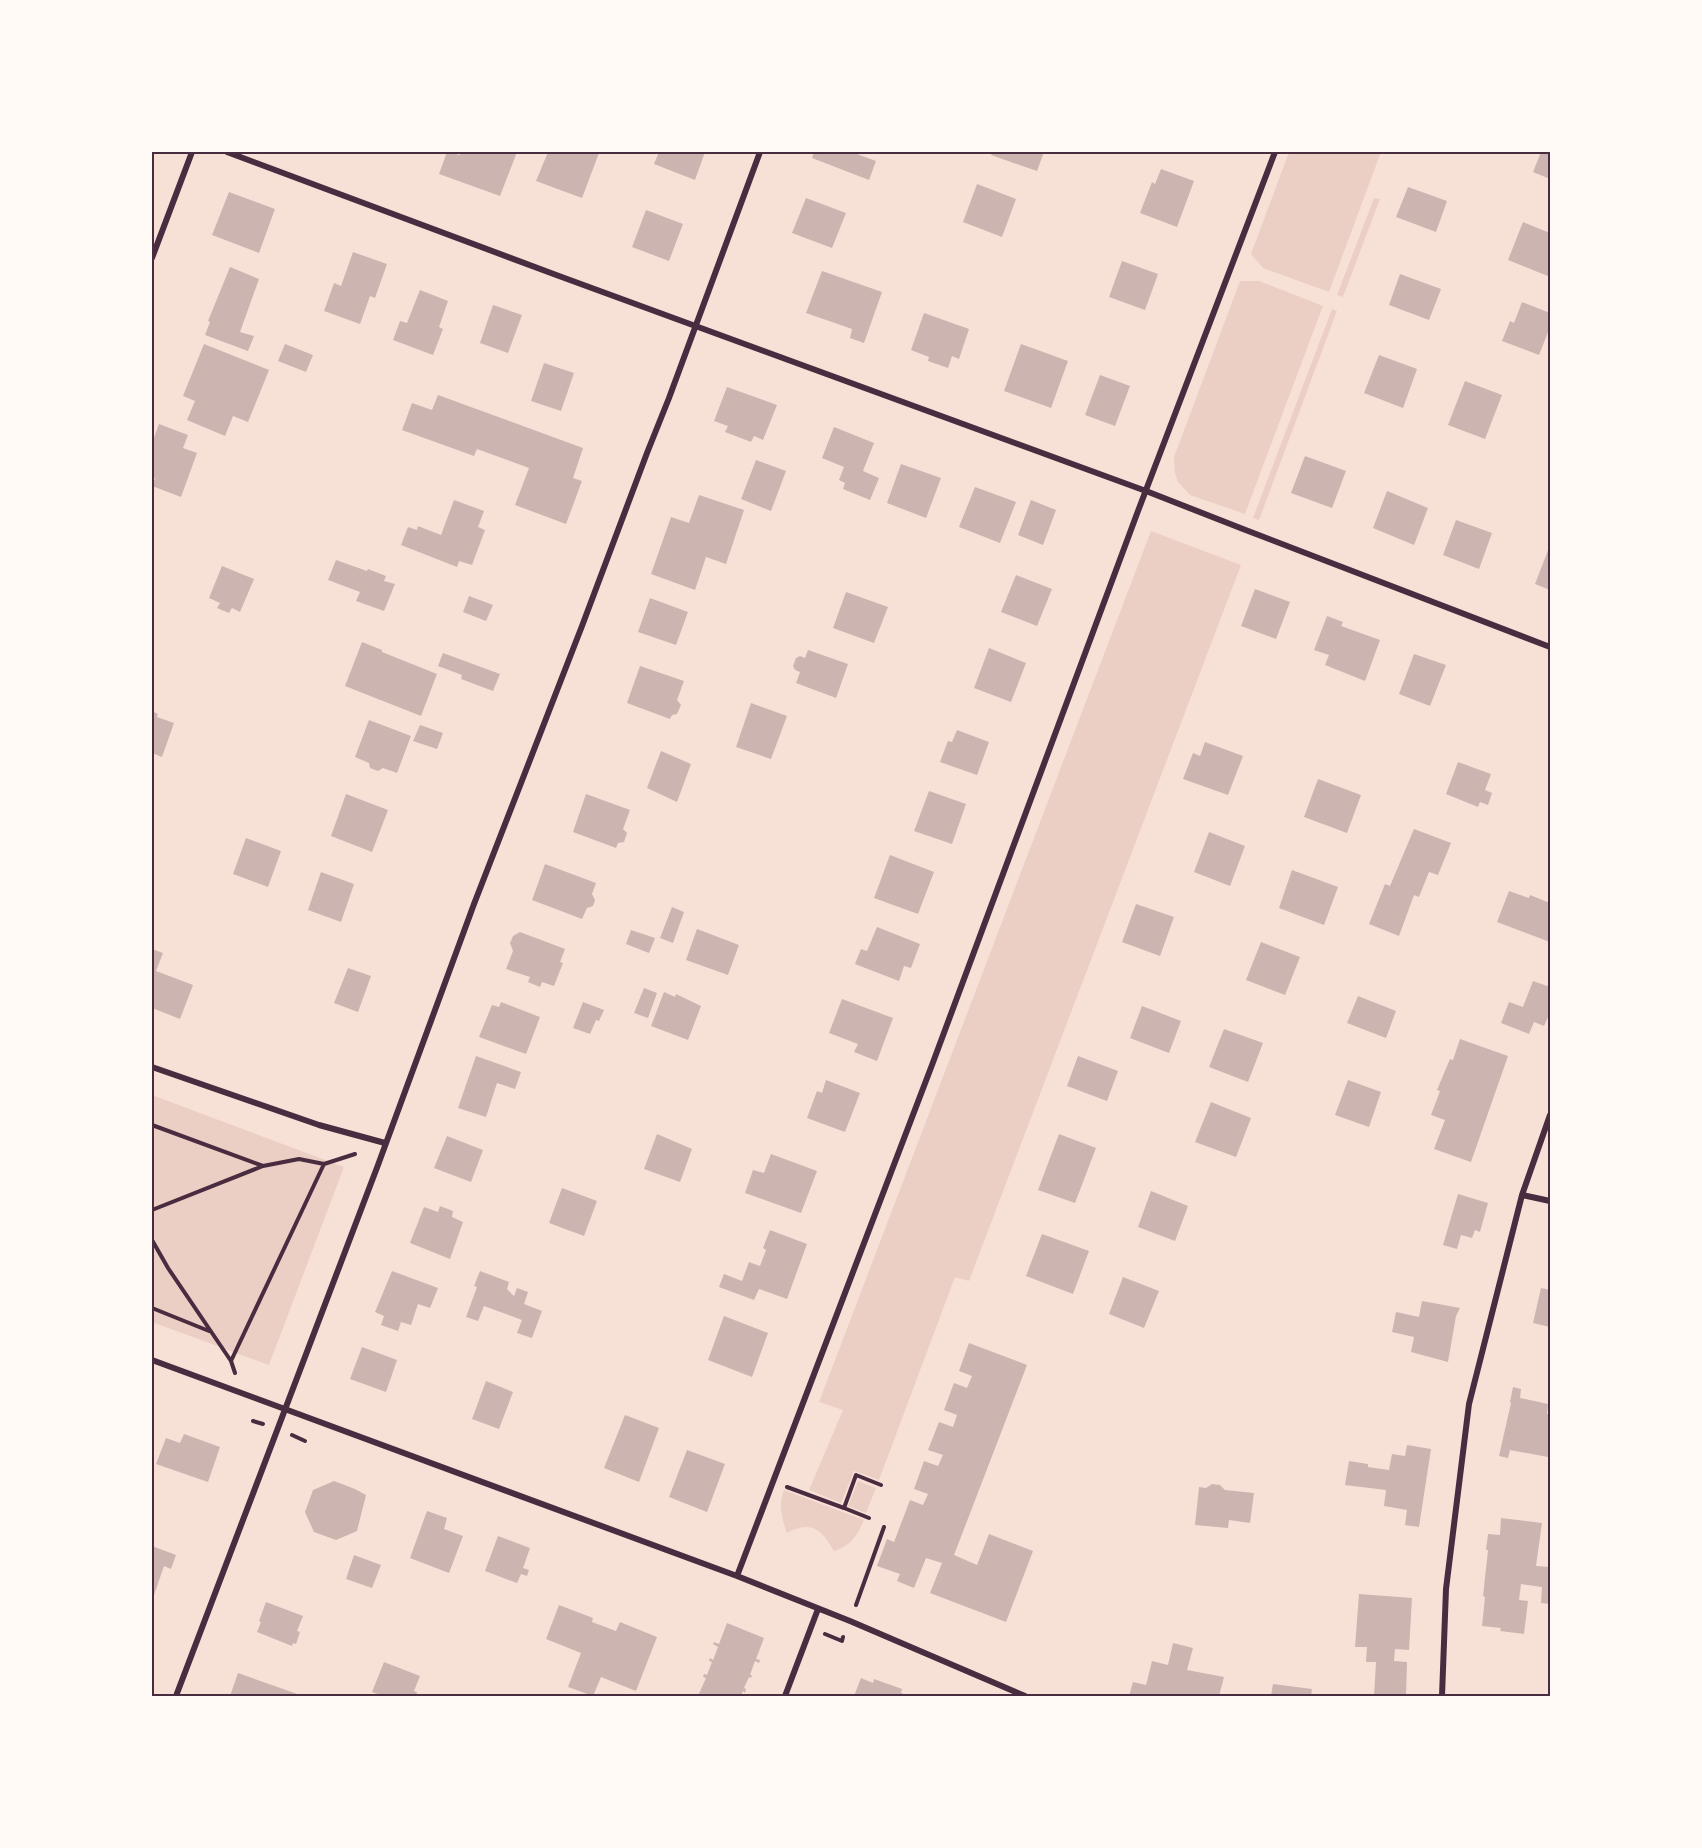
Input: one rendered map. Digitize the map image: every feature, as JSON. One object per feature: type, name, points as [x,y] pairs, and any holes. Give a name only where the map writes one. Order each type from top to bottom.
[{"type":"street","points":[[152,258],[192,152]]},
{"type":"street","points":[[227,152],[1146,490],[1243,530],[1551,647]]},
{"type":"street","points":[[176,1696],[386,1143],[474,904],[669,398],[760,152]]},
{"type":"street","points":[[737,1576],[932,1065],[1146,490],[1275,152]]},
{"type":"street","points":[[152,1067],[319,1125],[386,1143]]},
{"type":"street","points":[[1442,1696],[1446,1589],[1469,1404],[1522,1195],[1551,1115]]},
{"type":"street","points":[[1522,1195],[1551,1201]]},
{"type":"street","points":[[152,1360],[737,1576],[850,1621],[1025,1696]]},
{"type":"street","points":[[785,1696],[818,1609]]},
{"type":"path","points":[[152,1125],[263,1166]]},
{"type":"path","points":[[152,1210],[263,1166],[299,1159],[324,1164],[386,1143]]},
{"type":"path","points":[[231,1361],[324,1164]]},
{"type":"path","points":[[152,1240],[231,1361],[243,1393]]},
{"type":"path","points":[[152,1308],[211,1332]]},
{"type":"path","points":[[844,1508],[856,1475],[881,1485]]},
{"type":"path","points":[[773,1482],[869,1518]]},
{"type":"path","points":[[842,1641],[884,1527]]},
{"type":"shaded area","points":[[1289,152],[1381,152],[1329,292],[1263,268],[1251,254]]},
{"type":"shaded area","points":[[1374,198],[1380,199],[1343,297],[1337,295]]},
{"type":"shaded area","points":[[1240,281],[1259,281],[1323,306],[1245,514],[1190,495],[1178,482],[1174,457]]},
{"type":"shaded area","points":[[1332,309],[1337,311],[1259,520],[1253,518]]},
{"type":"shaded area","points":[[1151,531],[1241,565],[969,1281],[955,1277],[879,1480],[854,1471],[841,1503],[809,1490],[843,1410],[819,1402]]},
{"type":"shaded area","points":[[152,1095],[344,1167],[269,1365],[152,1322]]},
{"type":"shaded area","points":[[858,1481],[876,1488],[866,1513],[848,1506]]},
{"type":"shaded area","points":[[784,1490],[864,1520],[859,1531],[853,1540],[834,1551],[825,1537],[815,1529],[803,1527],[787,1533],[781,1507]]},
{"type":"building","points":[[447,152],[460,155],[461,152],[517,152],[500,196],[439,174]]},
{"type":"building","points":[[548,152],[599,153],[582,198],[536,181]]},
{"type":"building","points":[[659,152],[705,152],[695,180],[654,164]]},
{"type":"building","points":[[814,152],[858,152],[857,154],[876,161],[869,180],[812,158]]},
{"type":"building","points":[[993,152],[1044,152],[1037,171],[991,155]]},
{"type":"building","points":[[1541,152],[1550,152],[1550,179],[1533,172]]},
{"type":"building","points":[[1161,169],[1194,181],[1177,227],[1140,213],[1152,182],[1155,184]]},
{"type":"building","points":[[977,184],[1016,199],[1002,237],[963,222]]},
{"type":"building","points":[[1408,187],[1447,201],[1436,232],[1396,217]]},
{"type":"building","points":[[229,192],[275,209],[259,253],[212,235]]},
{"type":"building","points":[[806,198],[846,213],[832,248],[792,233]]},
{"type":"building","points":[[646,210],[683,224],[669,261],[632,247]]},
{"type":"building","points":[[1523,222],[1550,233],[1548,276],[1508,260]]},
{"type":"building","points":[[353,252],[387,264],[375,298],[370,296],[360,324],[324,311],[334,283],[341,286]]},
{"type":"building","points":[[1122,261],[1158,274],[1145,310],[1109,297]]},
{"type":"building","points":[[230,267],[259,279],[240,332],[254,336],[248,351],[205,335],[210,322],[208,321]]},
{"type":"building","points":[[822,271],[882,292],[864,343],[850,338],[852,329],[806,313]]},
{"type":"building","points":[[1400,274],[1441,289],[1429,320],[1389,305]]},
{"type":"building","points":[[420,290],[448,301],[439,327],[443,329],[433,355],[393,340],[400,321],[407,323]]},
{"type":"building","points":[[1522,302],[1550,313],[1550,327],[1539,355],[1502,341],[1510,321],[1514,323]]},
{"type":"building","points":[[493,305],[522,315],[508,353],[480,343]]},
{"type":"building","points":[[924,313],[969,329],[959,359],[952,356],[948,368],[928,361],[929,357],[911,350]]},
{"type":"building","points":[[204,344],[269,370],[248,422],[233,416],[225,436],[187,420],[195,401],[183,396]]},
{"type":"building","points":[[285,344],[313,355],[306,372],[278,361]]},
{"type":"building","points":[[1021,344],[1068,361],[1051,408],[1004,391]]},
{"type":"building","points":[[1379,355],[1417,369],[1403,408],[1364,393]]},
{"type":"building","points":[[544,363],[574,373],[561,411],[531,401]]},
{"type":"building","points":[[1100,375],[1130,386],[1115,426],[1085,415]]},
{"type":"building","points":[[1465,381],[1502,395],[1485,439],[1448,425]]},
{"type":"building","points":[[727,387],[777,405],[763,440],[754,436],[751,442],[725,432],[728,426],[714,421]]},
{"type":"building","points":[[438,395],[583,448],[573,478],[582,481],[566,524],[515,505],[529,468],[477,449],[474,456],[402,430],[412,403],[432,410]]},
{"type":"building","points":[[159,424],[188,435],[183,448],[197,453],[181,497],[152,486],[155,478],[152,477],[152,443]]},
{"type":"building","points":[[834,427],[874,443],[863,471],[879,478],[870,500],[843,489],[845,483],[839,480],[844,467],[822,458]]},
{"type":"building","points":[[1305,456],[1346,471],[1332,508],[1291,493]]},
{"type":"building","points":[[756,460],[786,471],[771,511],[741,499]]},
{"type":"building","points":[[901,464],[941,478],[926,518],[887,503]]},
{"type":"building","points":[[975,487],[1016,502],[1000,543],[959,527]]},
{"type":"building","points":[[1387,491],[1428,508],[1414,545],[1373,528]]},
{"type":"building","points":[[699,495],[744,510],[726,564],[706,557],[695,590],[651,574],[671,517],[689,523]]},
{"type":"building","points":[[454,500],[484,511],[478,527],[485,530],[472,565],[459,561],[457,567],[401,545],[408,527],[417,530],[418,526],[441,535]]},
{"type":"building","points":[[1031,500],[1056,510],[1043,545],[1018,535]]},
{"type":"building","points":[[1456,520],[1492,533],[1479,569],[1443,555]]},
{"type":"building","points":[[1550,545],[1550,590],[1535,584]]},
{"type":"building","points":[[336,560],[386,576],[384,581],[395,584],[384,611],[356,601],[360,592],[328,580]]},
{"type":"building","points":[[222,566],[254,579],[240,612],[232,608],[229,613],[217,608],[220,603],[209,598]]},
{"type":"building","points":[[1016,575],[1052,589],[1037,626],[1001,612]]},
{"type":"building","points":[[1255,589],[1290,602],[1276,639],[1241,626]]},
{"type":"building","points":[[846,592],[888,607],[874,643],[833,628]]},
{"type":"building","points":[[469,596],[493,605],[486,621],[463,612]]},
{"type":"building","points":[[650,598],[688,612],[676,645],[638,632]]},
{"type":"building","points":[[1327,616],[1343,622],[1341,626],[1380,640],[1365,681],[1325,665],[1329,655],[1314,650]]},
{"type":"building","points":[[362,642],[437,674],[421,716],[345,686]]},
{"type":"building","points":[[989,648],[1026,663],[1011,702],[974,688]]},
{"type":"building","points":[[808,650],[848,664],[836,698],[796,683],[800,672],[793,666],[796,658],[800,656],[805,658]]},
{"type":"building","points":[[443,653],[500,674],[493,691],[461,679],[462,675],[438,666]]},
{"type":"building","points":[[1414,654],[1446,665],[1430,706],[1399,694]]},
{"type":"building","points":[[640,666],[684,681],[677,700],[681,705],[677,714],[672,715],[670,719],[627,703]]},
{"type":"building","points":[[751,703],[787,716],[771,759],[736,747]]},
{"type":"building","points":[[152,711],[158,714],[157,717],[174,723],[162,757],[152,753]]},
{"type":"building","points":[[369,720],[411,736],[397,773],[383,768],[378,771],[370,768],[369,763],[355,757]]},
{"type":"building","points":[[420,725],[443,733],[437,749],[413,741]]},
{"type":"building","points":[[957,730],[989,742],[977,775],[940,762],[948,741],[952,742]]},
{"type":"building","points":[[1205,742],[1243,756],[1228,795],[1183,779],[1193,753],[1200,756]]},
{"type":"building","points":[[661,751],[691,764],[677,802],[647,788]]},
{"type":"building","points":[[1458,762],[1491,774],[1485,790],[1492,793],[1488,805],[1480,802],[1478,807],[1446,794]]},
{"type":"building","points":[[1318,779],[1361,795],[1347,833],[1304,817]]},
{"type":"building","points":[[929,791],[966,804],[952,844],[914,831]]},
{"type":"building","points":[[346,794],[388,810],[372,852],[331,836]]},
{"type":"building","points":[[586,794],[630,810],[623,829],[627,833],[624,842],[618,843],[616,848],[573,832]]},
{"type":"building","points":[[1414,829],[1451,843],[1438,875],[1429,872],[1419,897],[1414,895],[1399,936],[1369,924],[1385,884],[1390,886]]},
{"type":"building","points":[[1209,832],[1245,846],[1230,886],[1194,872]]},
{"type":"building","points":[[246,838],[281,851],[268,887],[233,874]]},
{"type":"building","points":[[890,855],[934,872],[918,914],[874,898]]},
{"type":"building","points":[[545,864],[596,883],[592,894],[595,900],[593,906],[587,908],[582,919],[532,900]]},
{"type":"building","points":[[1292,870],[1338,887],[1324,925],[1279,908]]},
{"type":"building","points":[[321,872],[354,884],[341,922],[308,910]]},
{"type":"building","points":[[1509,891],[1529,898],[1530,895],[1550,903],[1550,942],[1497,922]]},
{"type":"building","points":[[1136,904],[1174,917],[1160,956],[1122,942]]},
{"type":"building","points":[[672,907],[684,912],[673,943],[660,938]]},
{"type":"building","points":[[877,927],[920,944],[911,968],[904,966],[899,981],[855,964],[861,949],[867,951]]},
{"type":"building","points":[[697,929],[739,945],[728,975],[686,960]]},
{"type":"building","points":[[631,930],[655,938],[649,953],[626,944]]},
{"type":"building","points":[[520,932],[565,949],[560,962],[563,963],[554,986],[542,982],[540,987],[528,982],[530,977],[506,969],[513,951],[510,943],[513,936]]},
{"type":"building","points":[[1261,942],[1300,957],[1285,995],[1246,980]]},
{"type":"building","points":[[152,949],[163,953],[156,971],[193,985],[180,1019],[152,1008]]},
{"type":"building","points":[[348,968],[371,976],[358,1012],[334,1003]]},
{"type":"building","points":[[1533,981],[1550,987],[1550,1018],[1548,1017],[1544,1026],[1534,1022],[1529,1034],[1501,1023],[1509,1002],[1523,1007]]},
{"type":"building","points":[[644,988],[657,993],[648,1018],[634,1013]]},
{"type":"building","points":[[664,992],[675,997],[676,994],[701,1006],[688,1040],[651,1026]]},
{"type":"building","points":[[1358,996],[1396,1011],[1386,1038],[1347,1023]]},
{"type":"building","points":[[842,999],[893,1018],[877,1061],[854,1052],[858,1044],[829,1033]]},
{"type":"building","points":[[501,1002],[540,1017],[526,1054],[479,1037],[492,1005],[499,1007]]},
{"type":"building","points":[[583,1002],[604,1010],[599,1021],[596,1020],[590,1034],[573,1028]]},
{"type":"building","points":[[1142,1006],[1181,1021],[1169,1053],[1130,1038]]},
{"type":"building","points":[[1224,1029],[1263,1043],[1248,1082],[1209,1067]]},
{"type":"building","points":[[1460,1039],[1508,1056],[1471,1162],[1434,1149],[1445,1120],[1431,1115],[1440,1091],[1437,1090],[1450,1059],[1453,1060]]},
{"type":"building","points":[[476,1056],[521,1072],[515,1089],[497,1083],[486,1117],[458,1108]]},
{"type":"building","points":[[1078,1056],[1118,1071],[1107,1101],[1067,1086]]},
{"type":"building","points":[[826,1080],[860,1093],[845,1132],[807,1118],[817,1091],[822,1093]]},
{"type":"building","points":[[1348,1080],[1381,1092],[1369,1127],[1335,1115]]},
{"type":"building","points":[[1211,1102],[1251,1118],[1236,1157],[1195,1142]]},
{"type":"building","points":[[657,1134],[692,1149],[680,1182],[644,1169]]},
{"type":"building","points":[[1059,1134],[1096,1148],[1075,1203],[1038,1190]]},
{"type":"building","points":[[447,1136],[483,1150],[471,1182],[434,1168]]},
{"type":"building","points":[[771,1154],[817,1171],[801,1213],[745,1193],[753,1170],[764,1173]]},
{"type":"building","points":[[562,1188],[597,1201],[584,1236],[549,1223]]},
{"type":"building","points":[[1151,1191],[1188,1206],[1175,1241],[1138,1227]]},
{"type":"building","points":[[1458,1194],[1488,1203],[1480,1232],[1475,1230],[1472,1238],[1461,1235],[1457,1249],[1443,1245]]},
{"type":"building","points":[[440,1206],[453,1211],[452,1217],[463,1222],[450,1259],[410,1243],[424,1207],[438,1212]]},
{"type":"building","points":[[770,1230],[807,1244],[787,1299],[759,1289],[754,1300],[719,1287],[724,1274],[742,1281],[749,1262],[760,1266],[766,1250],[763,1248]]},
{"type":"building","points":[[1042,1234],[1089,1251],[1073,1294],[1026,1276]]},
{"type":"building","points":[[392,1271],[438,1288],[430,1308],[418,1304],[411,1325],[401,1322],[398,1331],[381,1325],[384,1316],[375,1312]]},
{"type":"building","points":[[480,1271],[509,1282],[507,1289],[514,1296],[517,1288],[528,1292],[524,1304],[542,1311],[532,1338],[517,1333],[522,1320],[484,1306],[478,1321],[466,1317]]},
{"type":"building","points":[[1123,1277],[1159,1291],[1144,1328],[1109,1314]]},
{"type":"building","points":[[1541,1288],[1550,1290],[1550,1327],[1533,1323]]},
{"type":"building","points":[[1422,1301],[1460,1308],[1456,1316],[1448,1362],[1411,1352],[1414,1337],[1392,1332],[1396,1312],[1419,1317]]},
{"type":"building","points":[[724,1316],[768,1333],[752,1377],[708,1360]]},
{"type":"building","points":[[969,1343],[1027,1365],[954,1555],[977,1565],[989,1534],[1033,1551],[1006,1622],[930,1593],[942,1563],[926,1558],[914,1588],[897,1581],[900,1574],[877,1566],[887,1539],[894,1542],[910,1500],[923,1505],[928,1494],[914,1489],[924,1461],[938,1466],[943,1455],[928,1450],[939,1422],[953,1427],[957,1415],[944,1410],[954,1383],[967,1388],[972,1376],[959,1371]]},
{"type":"building","points":[[362,1347],[397,1360],[386,1392],[350,1379]]},
{"type":"building","points":[[486,1381],[513,1392],[499,1429],[472,1419]]},
{"type":"building","points":[[1513,1387],[1521,1389],[1520,1398],[1548,1404],[1550,1441],[1548,1457],[1510,1450],[1508,1458],[1499,1456]]},
{"type":"building","points":[[625,1415],[659,1428],[639,1482],[604,1468]]},
{"type":"building","points":[[184,1434],[220,1447],[208,1482],[156,1464],[166,1438],[180,1443]]},
{"type":"building","points":[[1407,1445],[1431,1449],[1419,1527],[1405,1525],[1407,1510],[1384,1506],[1386,1490],[1345,1485],[1349,1461],[1389,1470],[1392,1454],[1405,1456]]},
{"type":"building","points":[[687,1450],[725,1464],[707,1512],[669,1497]]},
{"type":"building","points":[[334,1481],[366,1495],[357,1531],[336,1540],[314,1532],[305,1512],[313,1490]]},
{"type":"building","points":[[1212,1484],[1220,1485],[1225,1490],[1254,1493],[1250,1523],[1229,1520],[1228,1528],[1195,1525],[1199,1487],[1206,1488]]},
{"type":"building","points":[[427,1511],[447,1518],[444,1529],[463,1536],[449,1573],[410,1558]]},
{"type":"building","points":[[1501,1518],[1542,1523],[1536,1566],[1550,1567],[1550,1604],[1541,1603],[1542,1587],[1521,1584],[1519,1600],[1528,1601],[1524,1634],[1482,1626],[1488,1534],[1500,1535]]},
{"type":"building","points":[[498,1536],[530,1548],[523,1568],[529,1570],[527,1576],[521,1574],[517,1583],[485,1571]]},
{"type":"building","points":[[152,1546],[176,1555],[171,1569],[164,1566],[152,1601]]},
{"type":"building","points":[[354,1555],[381,1565],[372,1588],[346,1579]]},
{"type":"building","points":[[1359,1594],[1412,1598],[1409,1650],[1395,1649],[1394,1661],[1407,1662],[1406,1696],[1374,1696],[1376,1662],[1366,1662],[1367,1647],[1355,1647]]},
{"type":"building","points":[[266,1602],[303,1616],[297,1631],[300,1632],[296,1644],[293,1643],[292,1646],[257,1632]]},
{"type":"building","points":[[559,1605],[593,1618],[592,1622],[616,1631],[620,1622],[657,1637],[636,1691],[601,1677],[593,1696],[568,1687],[581,1653],[546,1639]]},
{"type":"building","points":[[727,1623],[764,1638],[756,1659],[760,1660],[759,1663],[755,1661],[751,1678],[749,1677],[744,1688],[745,1693],[743,1691],[741,1696],[698,1696],[706,1678],[703,1677],[704,1674],[707,1675],[712,1662],[709,1661],[710,1658],[713,1660],[718,1647],[713,1644],[714,1642],[719,1644]]},
{"type":"building","points":[[1173,1643],[1193,1648],[1187,1670],[1224,1677],[1219,1696],[1129,1696],[1133,1682],[1146,1685],[1152,1661],[1168,1665]]},
{"type":"building","points":[[384,1662],[420,1676],[414,1691],[417,1692],[416,1696],[384,1696],[372,1692]]},
{"type":"building","points":[[238,1673],[303,1696],[230,1696]]},
{"type":"building","points":[[861,1678],[873,1683],[874,1679],[902,1689],[901,1693],[909,1696],[854,1696]]},
{"type":"building","points":[[1273,1684],[1312,1689],[1311,1696],[1271,1696]]}]
